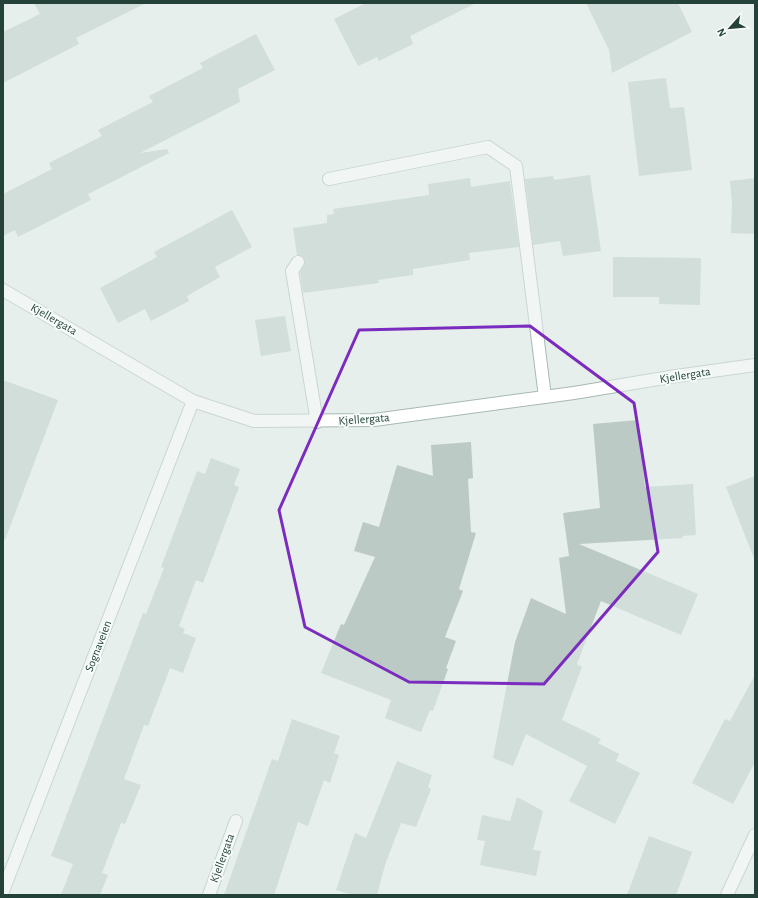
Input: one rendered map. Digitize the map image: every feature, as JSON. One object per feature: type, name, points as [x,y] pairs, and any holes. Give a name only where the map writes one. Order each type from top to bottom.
[{"type":"street","points":[[329,179],[488,147],[516,166],[545,397]]},
{"type":"street","points":[[298,262],[292,271],[317,422]]},
{"type":"street","name":"Kjellergata","points":[[3,290],[193,401],[254,421],[317,422],[374,420],[545,397],[755,365]]},
{"type":"street","name":"Sognaveien","points":[[3,891],[193,401]]},
{"type":"street","name":"Kjellergata","points":[[209,895],[236,821]]},
{"type":"street","points":[[727,895],[755,835]]},
{"type":"highlighted area","points":[[530,326],[634,403],[658,552],[544,684],[409,682],[305,627],[279,510],[359,330]]},
{"type":"building","points":[[34,3],[146,3],[76,38],[79,44],[3,83],[3,32],[40,14]]},
{"type":"building","points":[[366,3],[476,3],[410,36],[413,44],[379,61],[377,57],[358,66],[334,19]]},
{"type":"building","points":[[586,3],[678,3],[692,32],[612,73],[609,50]]},
{"type":"building","points":[[256,34],[275,70],[238,89],[240,102],[140,153],[167,149],[169,153],[88,194],[91,200],[18,237],[15,230],[3,236],[3,194],[52,169],[49,163],[102,136],[98,130],[153,102],[149,96],[203,68],[200,63]]},
{"type":"building","points":[[666,78],[670,108],[684,107],[692,170],[639,176],[628,82]]},
{"type":"building","points":[[590,175],[601,251],[563,256],[560,241],[533,245],[525,179],[553,176],[554,180]]},
{"type":"building","points":[[470,178],[471,187],[510,181],[519,247],[469,253],[470,260],[413,269],[413,275],[378,280],[379,283],[303,293],[300,273],[305,262],[302,256],[297,255],[293,228],[327,223],[327,215],[334,214],[333,209],[429,195],[428,184]]},
{"type":"building","points":[[755,178],[755,234],[731,233],[732,204],[730,181]]},
{"type":"building","points":[[232,210],[252,247],[215,267],[220,277],[187,296],[189,301],[151,321],[145,309],[118,323],[100,288],[157,257],[154,252]]},
{"type":"building","points":[[613,257],[701,258],[700,305],[659,304],[659,297],[613,297]]},
{"type":"building","points":[[285,316],[291,351],[261,356],[255,320]]},
{"type":"building","points":[[3,380],[58,400],[5,540],[3,539]]},
{"type":"building","points":[[638,420],[645,487],[693,484],[696,535],[682,536],[683,538],[579,544],[698,594],[681,635],[601,601],[577,664],[582,667],[562,720],[601,739],[598,743],[619,754],[616,761],[640,773],[615,824],[569,801],[587,766],[526,734],[513,766],[493,758],[515,642],[531,598],[566,614],[559,558],[569,556],[563,513],[600,508],[593,424]]},
{"type":"building","points":[[471,442],[473,478],[468,479],[471,532],[476,533],[459,589],[463,591],[445,637],[456,641],[433,711],[430,710],[421,732],[385,718],[391,700],[321,673],[341,624],[344,625],[375,557],[354,551],[363,522],[379,527],[397,465],[433,476],[431,445]]},
{"type":"building","points":[[211,458],[240,469],[234,485],[239,487],[203,583],[196,580],[179,626],[185,629],[183,633],[196,638],[183,673],[170,668],[148,726],[144,725],[124,779],[141,785],[125,824],[121,823],[102,873],[108,875],[100,895],[61,895],[73,864],[51,856],[143,613],[146,614],[164,568],[161,567],[197,471],[205,474]]},
{"type":"building","points":[[755,476],[755,556],[753,556],[726,487]]},
{"type":"building","points":[[755,675],[755,762],[733,804],[692,783],[725,719],[730,721]]},
{"type":"building","points":[[292,719],[340,736],[334,753],[339,755],[330,783],[324,780],[308,826],[298,822],[274,895],[224,895],[272,759],[278,761]]},
{"type":"building","points":[[397,761],[432,775],[428,787],[431,789],[416,827],[401,823],[385,865],[377,895],[353,895],[336,890],[355,833],[366,838]]},
{"type":"building","points":[[517,797],[543,811],[533,850],[541,851],[536,876],[480,865],[485,841],[477,840],[482,815],[510,821]]},
{"type":"building","points":[[649,836],[692,852],[676,895],[627,895]]}]
